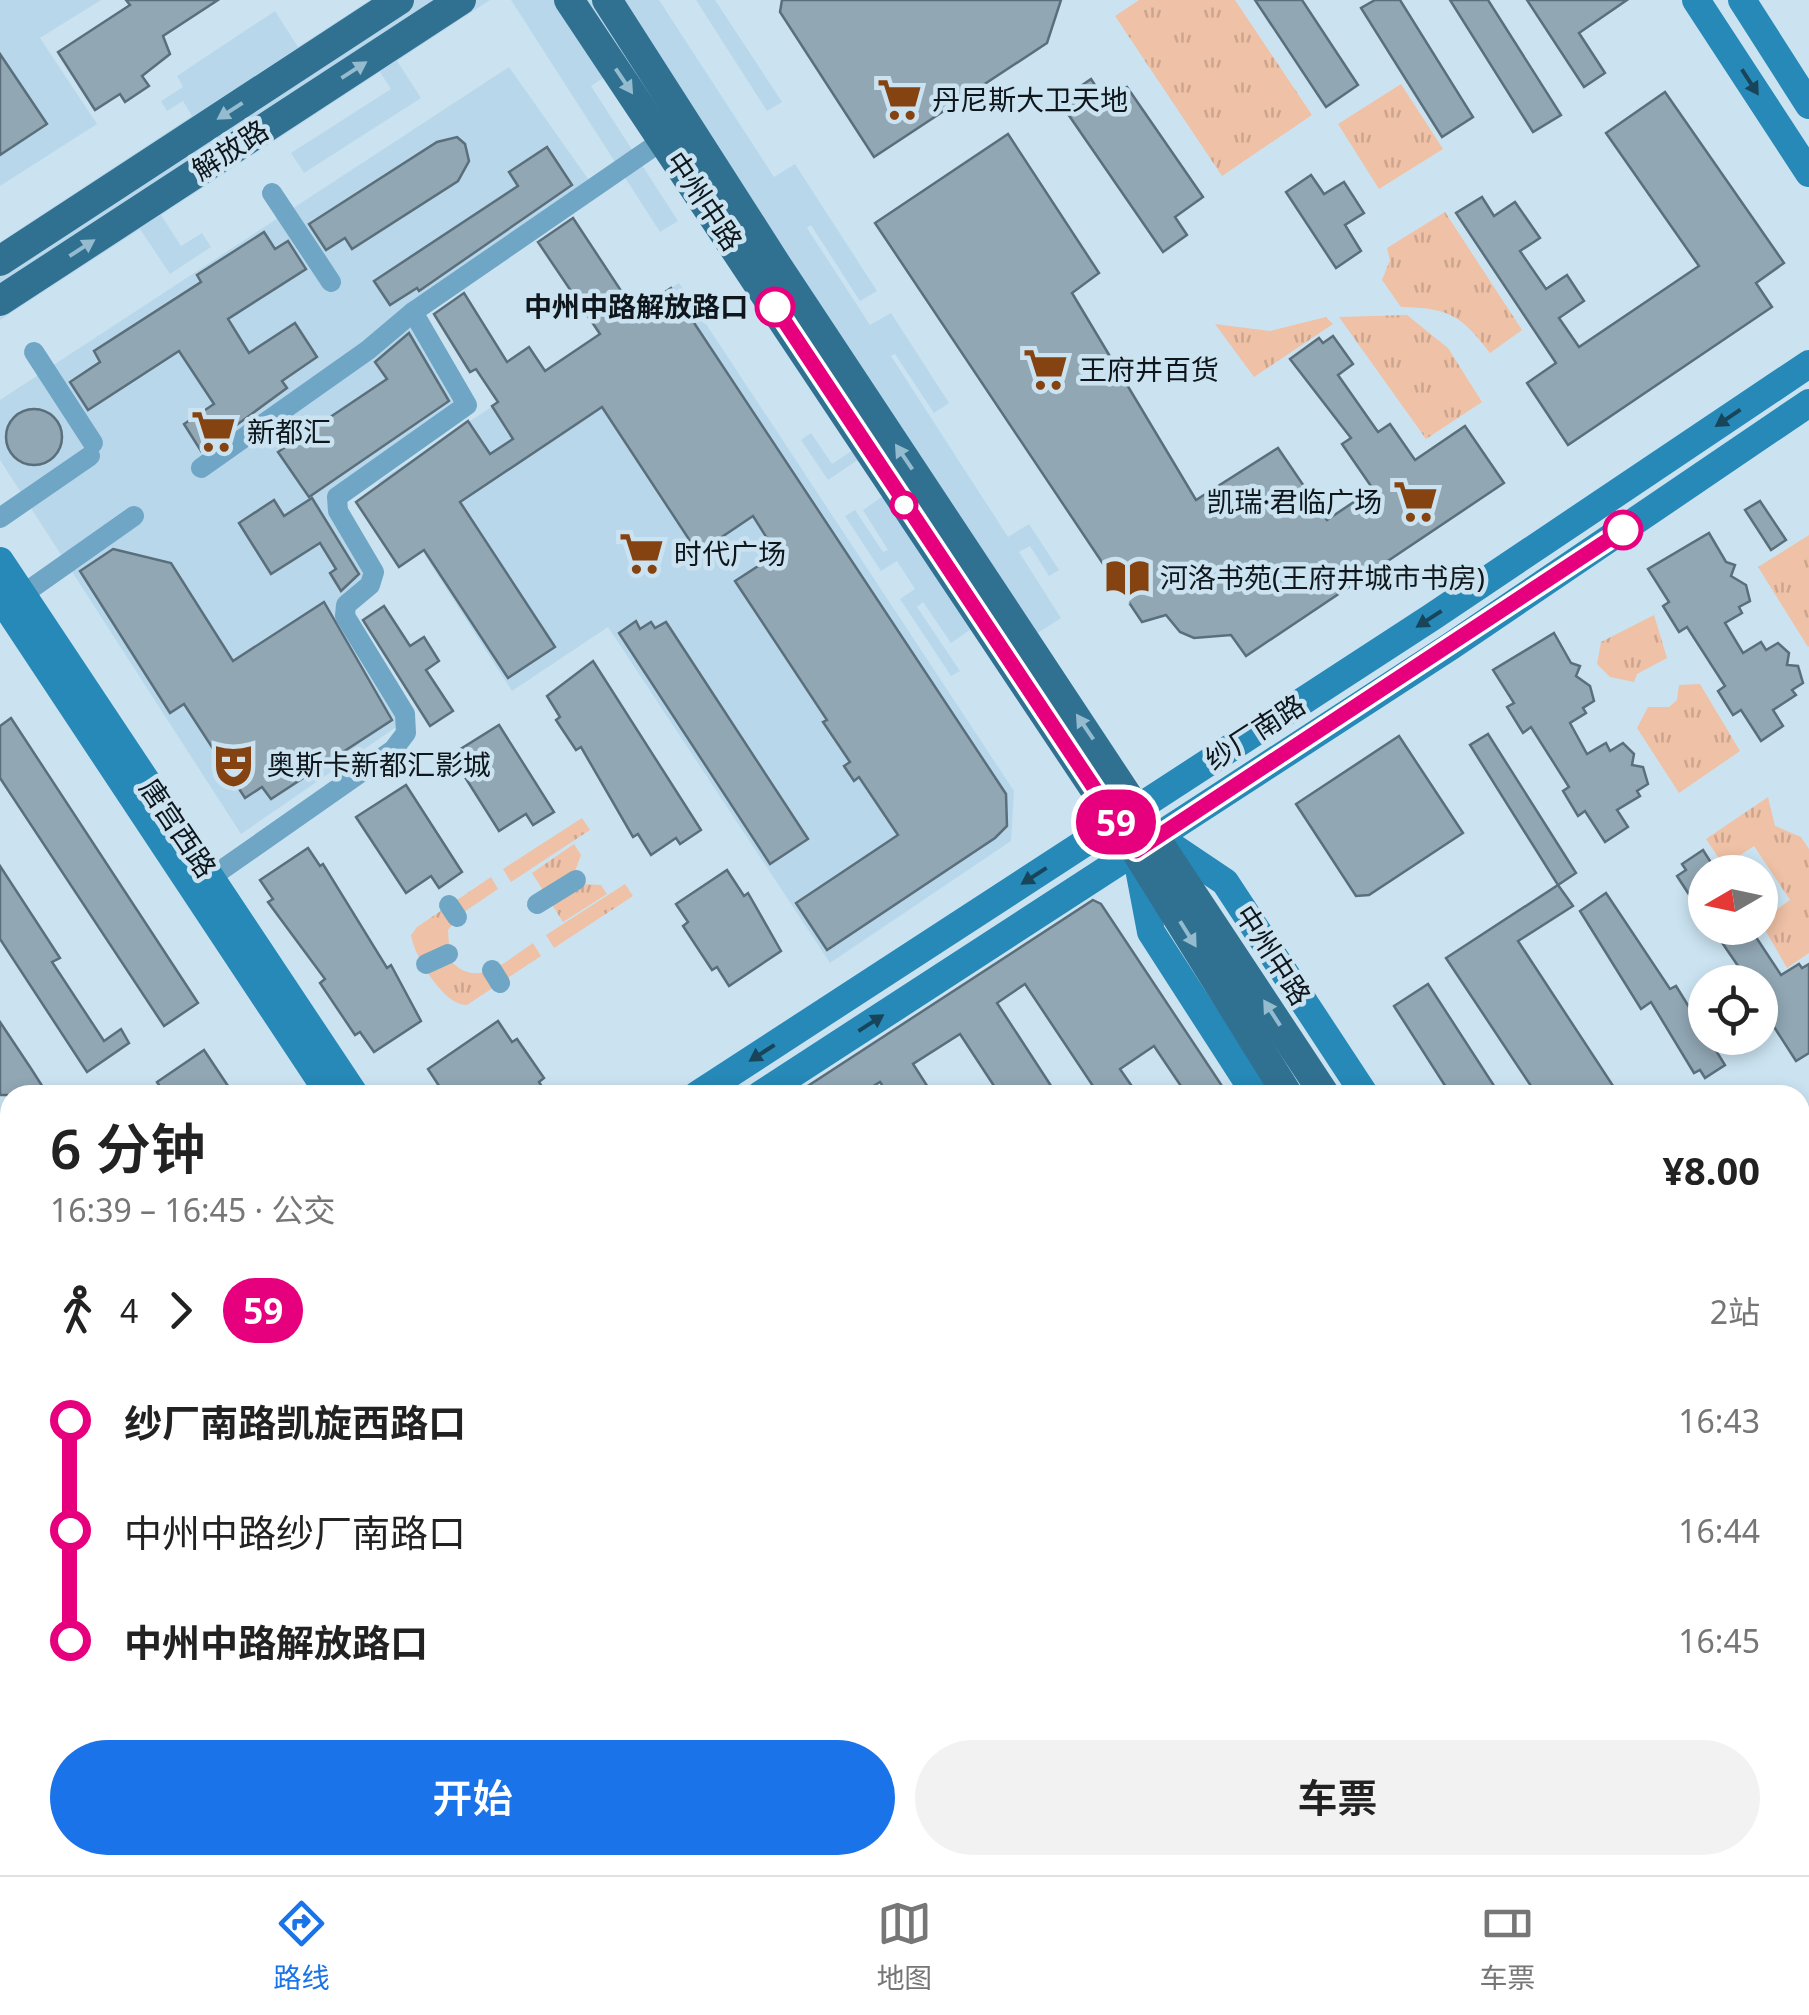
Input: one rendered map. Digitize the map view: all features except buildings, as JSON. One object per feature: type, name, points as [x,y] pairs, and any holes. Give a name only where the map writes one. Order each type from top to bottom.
[{"type":"main road","name":"解放路","points":[[0,262],[399,0]]},
{"type":"main road","name":"解放路","points":[[0,301],[461,0]]},
{"type":"main road","name":"中州中路","points":[[570,0],[1128,815]]},
{"type":"main road","name":"中州中路","points":[[606,0],[1147,844],[1318,1085]]},
{"type":"main road","points":[[1696,0],[1809,173]]},
{"type":"main road","points":[[1742,0],[1809,105]]},
{"type":"main road","name":"纱厂南路","points":[[712,1085],[1809,364]]},
{"type":"main road","name":"纱厂南路","points":[[775,1085],[1451,646],[1809,403]]},
{"type":"main road","name":"唐宫西路","points":[[0,561],[9,599],[203,883],[348,1085]]},
{"type":"main road","name":"中州中路","points":[[1147,844],[1150,932],[1249,1085]]},
{"type":"main road","name":"中州中路","points":[[1147,844],[1282,1085]]},
{"type":"main road","name":"中州中路","points":[[1147,844],[1225,882],[1358,1085]]},
{"type":"main road","name":"唐宫西路","points":[[203,883],[324,1085]]},
{"type":"street","points":[[201,468],[358,357],[412,312],[663,140]]},
{"type":"street","points":[[272,193],[331,282]]},
{"type":"street","points":[[203,883],[393,750],[406,733],[405,714],[344,616],[346,606],[370,585],[374,572],[338,511],[336,497],[467,404],[412,312]]},
{"type":"street","points":[[0,518],[92,450],[34,352]]},
{"type":"street","points":[[9,599],[134,516]]},
{"type":"street","points":[[538,904],[576,880]]},
{"type":"street","points":[[426,964],[448,954]]},
{"type":"shaded area","points":[[0,0],[101,0],[40,38],[97,124],[0,186]]},
{"type":"shaded area","points":[[370,0],[490,0],[397,61],[421,98],[304,173],[291,153],[391,89],[380,72],[161,215],[181,246],[202,233],[211,247],[170,274],[140,229],[0,320],[0,242],[192,116],[183,101],[167,111],[161,101],[183,87],[177,76],[275,11],[298,47]]},
{"type":"shaded area","points":[[511,0],[659,0],[774,177],[795,164],[877,291],[860,301],[811,225],[807,228],[870,325],[891,313],[949,403],[934,413],[895,354],[891,356],[1008,537],[1029,524],[1059,570],[1049,576],[1030,546],[1019,552],[1061,618],[996,660],[974,627],[951,643],[923,602],[917,607],[960,671],[951,676],[900,599],[915,589],[897,561],[881,571],[845,516],[855,510],[883,552],[888,550],[863,510],[886,494],[862,457],[828,480],[801,440],[811,433],[832,464],[856,448],[609,74],[591,86],[678,221],[660,232]]},
{"type":"shaded area","points":[[696,0],[715,0],[782,102],[767,111]]},
{"type":"shaded area","name":"新都汇","points":[[509,67],[593,186],[413,312],[467,405],[337,497],[383,575],[337,603],[405,721],[241,834],[0,460],[0,400]]},
{"type":"shaded area","name":"时代广场","points":[[679,283],[1014,791],[1011,841],[830,963],[608,627],[512,691],[378,482]]},
{"type":"green space","points":[[1139,0],[1235,0],[1312,115],[1222,176],[1115,16]]},
{"type":"green space","points":[[1401,84],[1443,149],[1379,189],[1338,124]]},
{"type":"green space","points":[[1445,212],[1522,330],[1490,353],[1453,316],[1431,309],[1401,307],[1382,280],[1390,260],[1387,248]]},
{"type":"green space","points":[[1407,315],[1448,348],[1482,402],[1426,439],[1339,317]]},
{"type":"green space","points":[[1326,317],[1333,324],[1254,377],[1215,324],[1270,331]]},
{"type":"green space","points":[[1809,535],[1809,646],[1808,647],[1758,567]]},
{"type":"green space","points":[[1654,615],[1667,658],[1637,674],[1634,682],[1610,677],[1597,664],[1601,642]]},
{"type":"green space","points":[[1700,684],[1740,751],[1679,793],[1637,728],[1648,707],[1669,707],[1677,700],[1679,685]]},
{"type":"green space","points":[[1768,797],[1775,826],[1801,837],[1809,849],[1809,953],[1787,968],[1774,945],[1778,945],[1778,908],[1790,900],[1778,882],[1778,855],[1760,855],[1754,846],[1740,855],[1717,855],[1706,839]]},
{"type":"green space","points":[[582,818],[590,830],[511,882],[503,869]]},
{"type":"green space","points":[[574,844],[581,855],[574,874],[581,884],[601,885],[607,894],[563,922],[532,873]]},
{"type":"green space","points":[[491,877],[498,889],[461,914],[448,930],[450,960],[460,969],[481,973],[533,943],[541,956],[467,1005],[458,1003],[432,978],[411,935]]},
{"type":"green space","points":[[625,884],[633,896],[554,948],[546,935]]},
{"type":"bus line","name":"59","points":[[775,307],[1136,851],[1623,530]]},
{"type":"place","name":"丹尼斯大卫天地","points":[[899,100]]},
{"type":"place","name":"中州中路解放路口","points":[[775,307]]},
{"type":"place","name":"王府井百货","points":[[1046,370]]},
{"type":"place","name":"新都汇","points":[[214,432]]},
{"type":"place","name":"凯瑞·君临广场","points":[[1415,502]]},
{"type":"place","name":"时代广场","points":[[641,554]]},
{"type":"place","name":"河洛书苑(王府井城市书房)","points":[[1127,578]]},
{"type":"place","name":"奥斯卡新都汇影城","points":[[234,765]]}]
